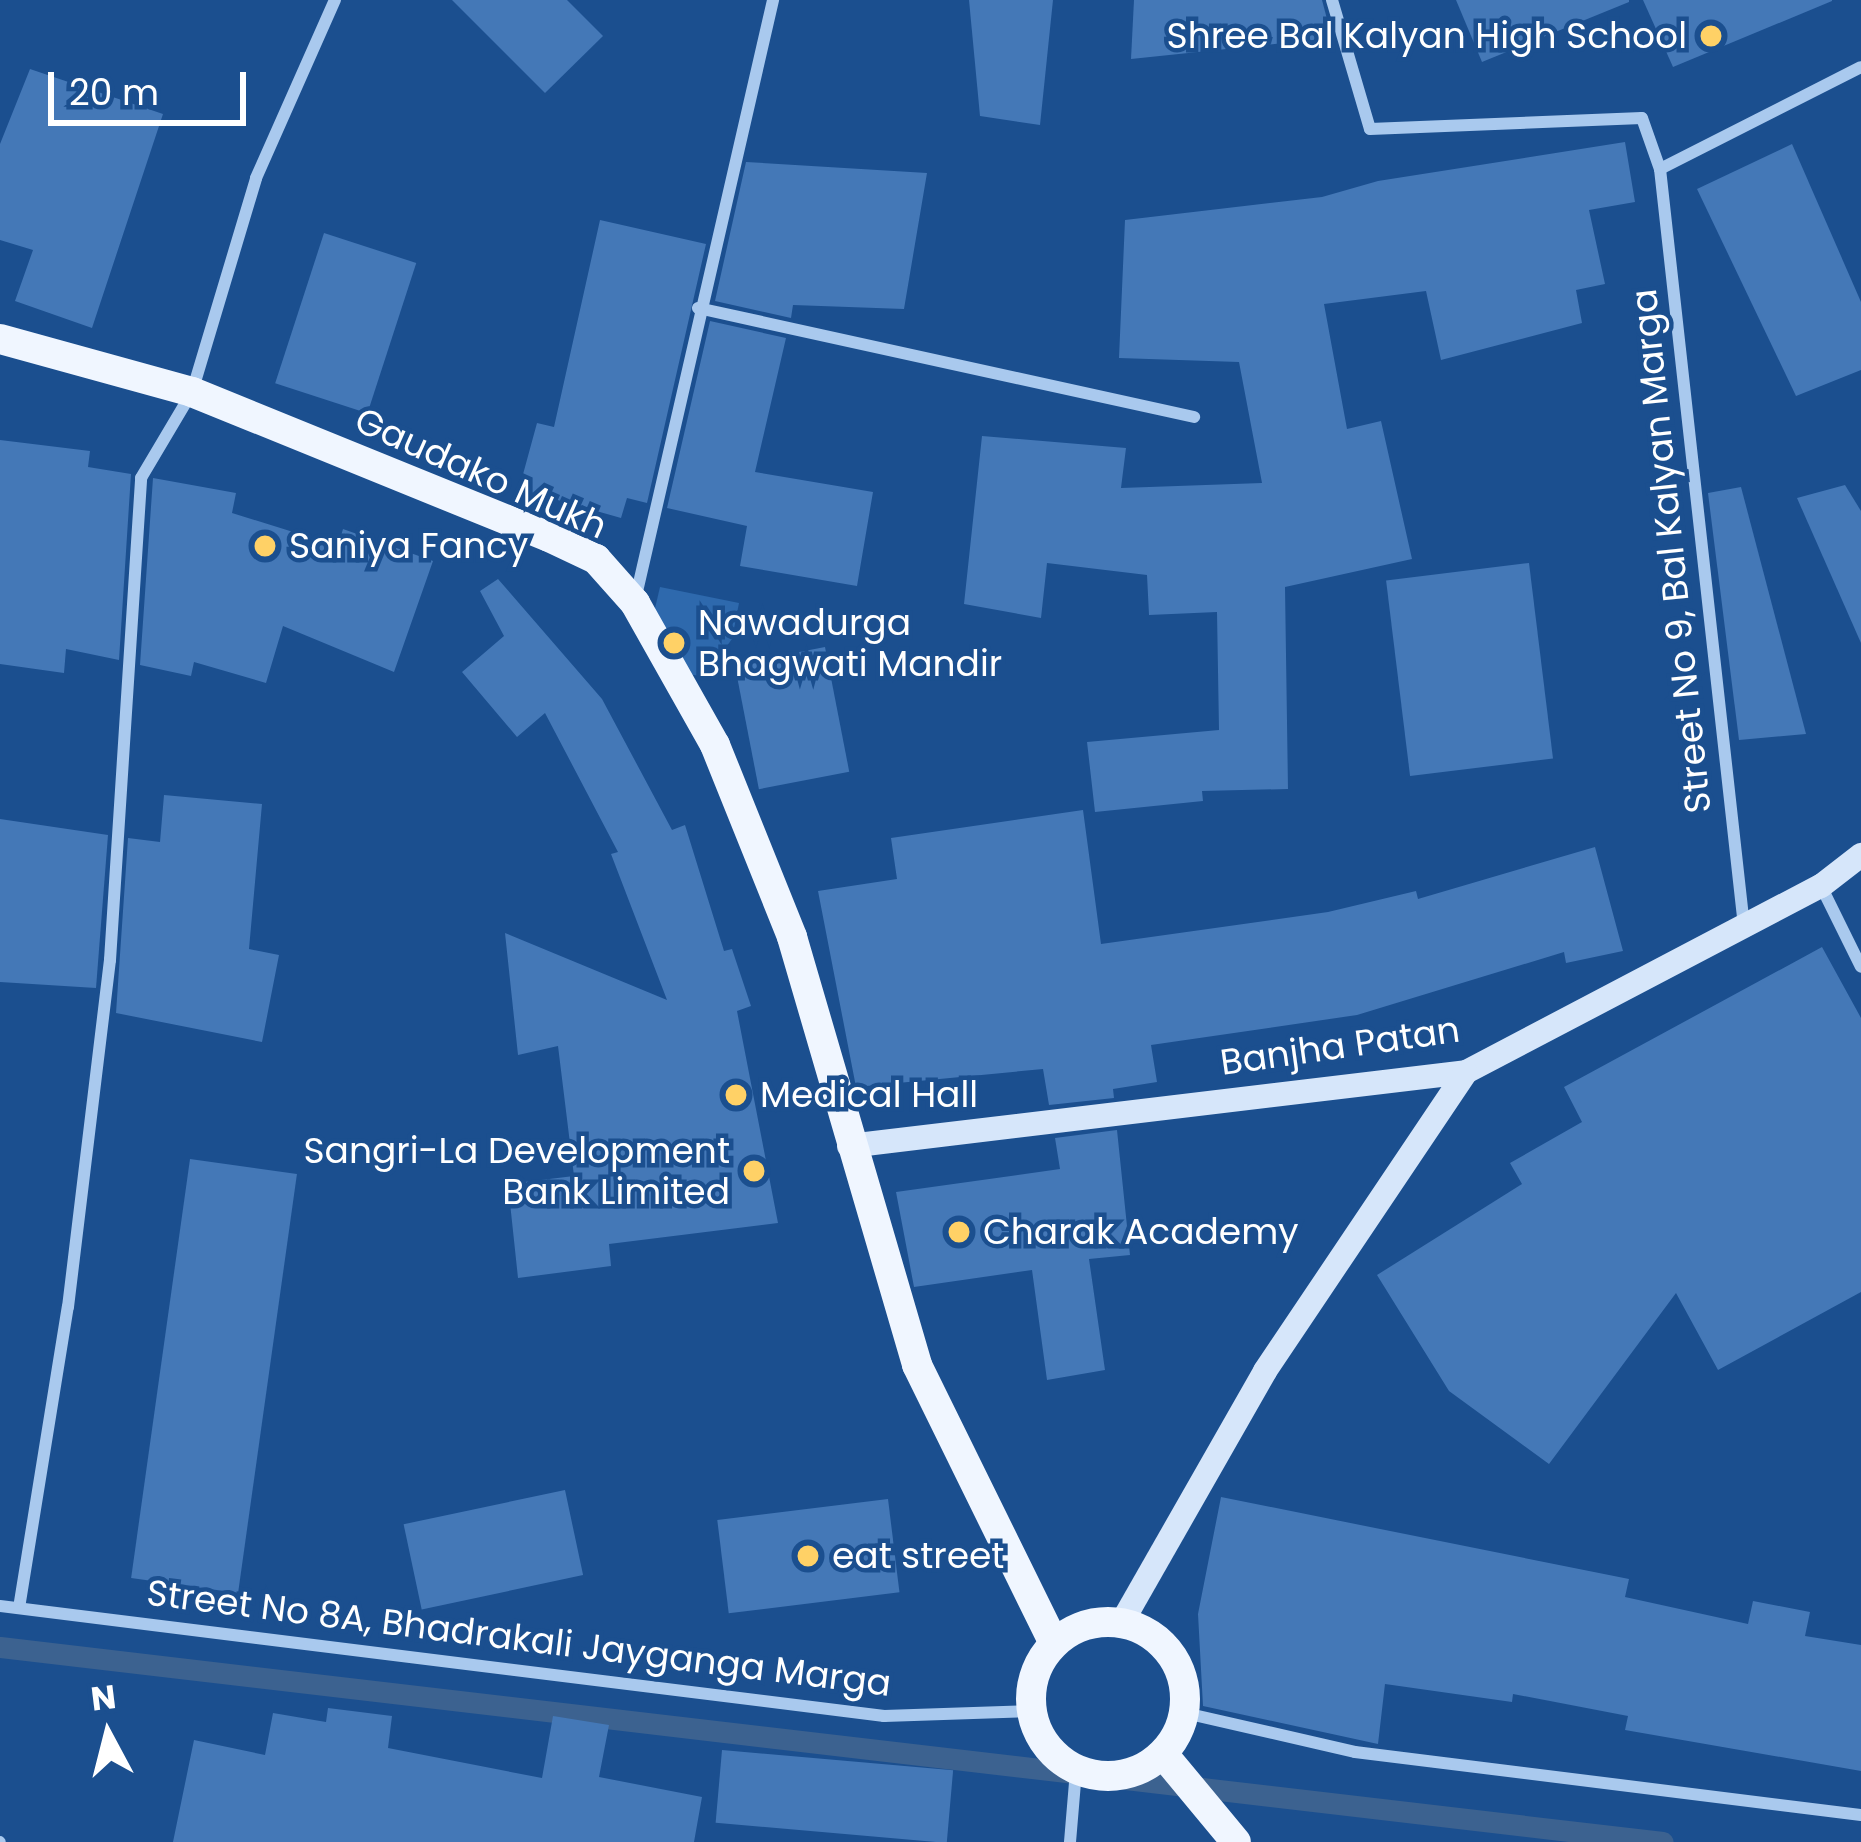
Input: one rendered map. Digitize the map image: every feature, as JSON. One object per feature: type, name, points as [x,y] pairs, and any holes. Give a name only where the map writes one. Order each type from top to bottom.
[{"type":"main road","name":"Gaudako Mukh","points":[[0,339],[191,392],[580,552],[634,603],[715,745],[792,937],[849,1146],[917,1366],[1054,1642]]},
{"type":"main road","name":"Banjha Patan","points":[[849,1146],[1466,1072],[1821,886],[1861,855]]},
{"type":"main road","points":[[1122,1622],[1265,1371],[1466,1072]]},
{"type":"main road","points":[[1098,1622],[1122,1622],[1145,1630],[1179,1665],[1185,1713],[1163,1754],[1122,1776],[1076,1770],[1054,1755],[1031,1711],[1031,1685],[1054,1642],[1098,1622]]},
{"type":"main road","points":[[1163,1754],[1236,1842]]},
{"type":"street","points":[[20,1608],[68,1307],[110,960],[141,478],[191,392],[256,178],[335,0]]},
{"type":"street","points":[[634,603],[698,308],[773,0]]},
{"type":"street","name":"Street No 9, Bal Kalyan Marga","points":[[1332,0],[1370,129],[1642,118],[1660,169],[1744,927]]},
{"type":"street","points":[[1660,169],[1861,68]]},
{"type":"street","points":[[698,308],[1194,417]]},
{"type":"street","points":[[1821,886],[1861,967]]},
{"type":"street","name":"Street No 8A, Bhadrakali Jayganga Marga","points":[[0,1606],[884,1716],[1031,1711]]},
{"type":"street","points":[[1185,1713],[1355,1753],[1861,1815]]},
{"type":"street","points":[[1070,1842],[1076,1770]]},
{"type":"shaded area","points":[[660,587],[739,603],[732,639],[704,677],[674,671],[652,621]]},
{"type":"building","points":[[452,0],[567,0],[603,36],[545,93]]},
{"type":"building","points":[[969,0],[1053,0],[1040,125],[980,116]]},
{"type":"building","points":[[1134,0],[1322,0],[1332,38],[1131,59]]},
{"type":"building","points":[[1456,0],[1629,0],[1629,2],[1482,62]]},
{"type":"building","name":"Shree Bal Kalyan High School","points":[[1643,0],[1832,0],[1832,1],[1673,67]]},
{"type":"building","points":[[30,69],[163,114],[92,328],[15,301],[33,250],[0,240],[0,144]]},
{"type":"building","points":[[1625,142],[1635,202],[1589,210],[1605,284],[1576,290],[1582,323],[1441,360],[1426,291],[1324,304],[1347,429],[1381,421],[1412,559],[1285,587],[1288,789],[1202,791],[1203,801],[1095,812],[1087,742],[1219,730],[1217,612],[1149,615],[1147,575],[1047,563],[1041,618],[964,604],[982,436],[1126,448],[1121,488],[1262,483],[1239,362],[1119,358],[1125,220],[1322,197],[1378,181]]},
{"type":"building","points":[[1792,144],[1861,302],[1861,370],[1796,396],[1697,189]]},
{"type":"building","points":[[746,162],[927,173],[904,309],[793,305],[791,318],[715,301]]},
{"type":"building","points":[[600,220],[706,244],[647,503],[627,498],[621,518],[519,489],[537,423],[554,427]]},
{"type":"building","points":[[324,233],[416,263],[367,413],[275,383]]},
{"type":"building","points":[[710,321],[786,338],[755,472],[873,492],[857,586],[740,566],[747,526],[667,508]]},
{"type":"building","points":[[0,440],[90,451],[88,467],[131,474],[119,660],[66,649],[64,673],[0,664]]},
{"type":"building","points":[[153,478],[236,493],[232,513],[338,546],[343,529],[433,561],[394,672],[283,626],[266,683],[194,662],[191,676],[140,665]]},
{"type":"building","points":[[1845,485],[1861,511],[1861,643],[1797,498]]},
{"type":"building","points":[[1741,487],[1806,734],[1739,740],[1708,493]]},
{"type":"building","points":[[1529,563],[1553,759],[1410,776],[1386,581]]},
{"type":"building","points":[[498,579],[602,699],[672,830],[685,825],[724,951],[732,949],[751,1006],[737,1011],[778,1223],[609,1244],[611,1266],[518,1278],[508,1184],[574,1176],[558,1046],[518,1055],[505,933],[667,1000],[611,854],[618,852],[545,713],[517,737],[462,672],[504,636],[480,591]]},
{"type":"building","points":[[825,647],[849,772],[759,789],[735,665]]},
{"type":"building","points":[[164,795],[262,804],[249,949],[279,955],[262,1042],[116,1013],[128,838],[160,842]]},
{"type":"building","points":[[1083,810],[1101,944],[1328,912],[1416,891],[1418,899],[1595,847],[1623,951],[1566,963],[1564,952],[1357,1015],[1151,1045],[1157,1082],[1113,1089],[1114,1098],[1049,1105],[1043,1069],[856,1087],[818,891],[897,879],[891,838]]},
{"type":"building","points":[[0,819],[108,835],[96,988],[0,982]]},
{"type":"building","points":[[1822,947],[1861,1018],[1861,1292],[1718,1370],[1676,1293],[1549,1464],[1449,1391],[1377,1275],[1522,1184],[1510,1163],[1582,1122],[1564,1087]]},
{"type":"building","points":[[1117,1130],[1130,1255],[1089,1259],[1105,1370],[1047,1380],[1032,1270],[914,1287],[896,1192],[1060,1169],[1055,1138]]},
{"type":"building","points":[[190,1159],[297,1174],[238,1593],[131,1578]]},
{"type":"building","points":[[565,1490],[583,1575],[422,1609],[404,1524]]},
{"type":"building","points":[[1221,1497],[1629,1579],[1625,1597],[1748,1624],[1753,1601],[1810,1612],[1805,1636],[1861,1645],[1861,1771],[1625,1730],[1628,1716],[1513,1694],[1512,1702],[1385,1684],[1378,1744],[1203,1706],[1198,1614]]},
{"type":"building","name":"eat street","points":[[888,1499],[899,1592],[729,1613],[717,1520]]},
{"type":"building","points":[[328,1708],[392,1716],[388,1748],[542,1778],[553,1716],[609,1725],[599,1777],[702,1797],[694,1842],[173,1842],[194,1740],[265,1755],[273,1713],[326,1722]]},
{"type":"building","points":[[722,1750],[953,1770],[947,1842],[716,1823]]},
{"type":"waterway","points":[[0,1647],[1663,1842]]},
{"type":"place","name":"Shree Bal Kalyan High School","points":[[1711,36]]},
{"type":"place","name":"Saniya Fancy","points":[[265,546]]},
{"type":"place","name":"Nawadurga Bhagwati Mandir","points":[[674,643]]},
{"type":"place","name":"Medical Hall","points":[[736,1095]]},
{"type":"place","name":"Sangri-La Development Bank Limited","points":[[754,1171]]},
{"type":"place","name":"Charak Academy","points":[[959,1232]]},
{"type":"place","name":"eat street","points":[[808,1556]]}]
